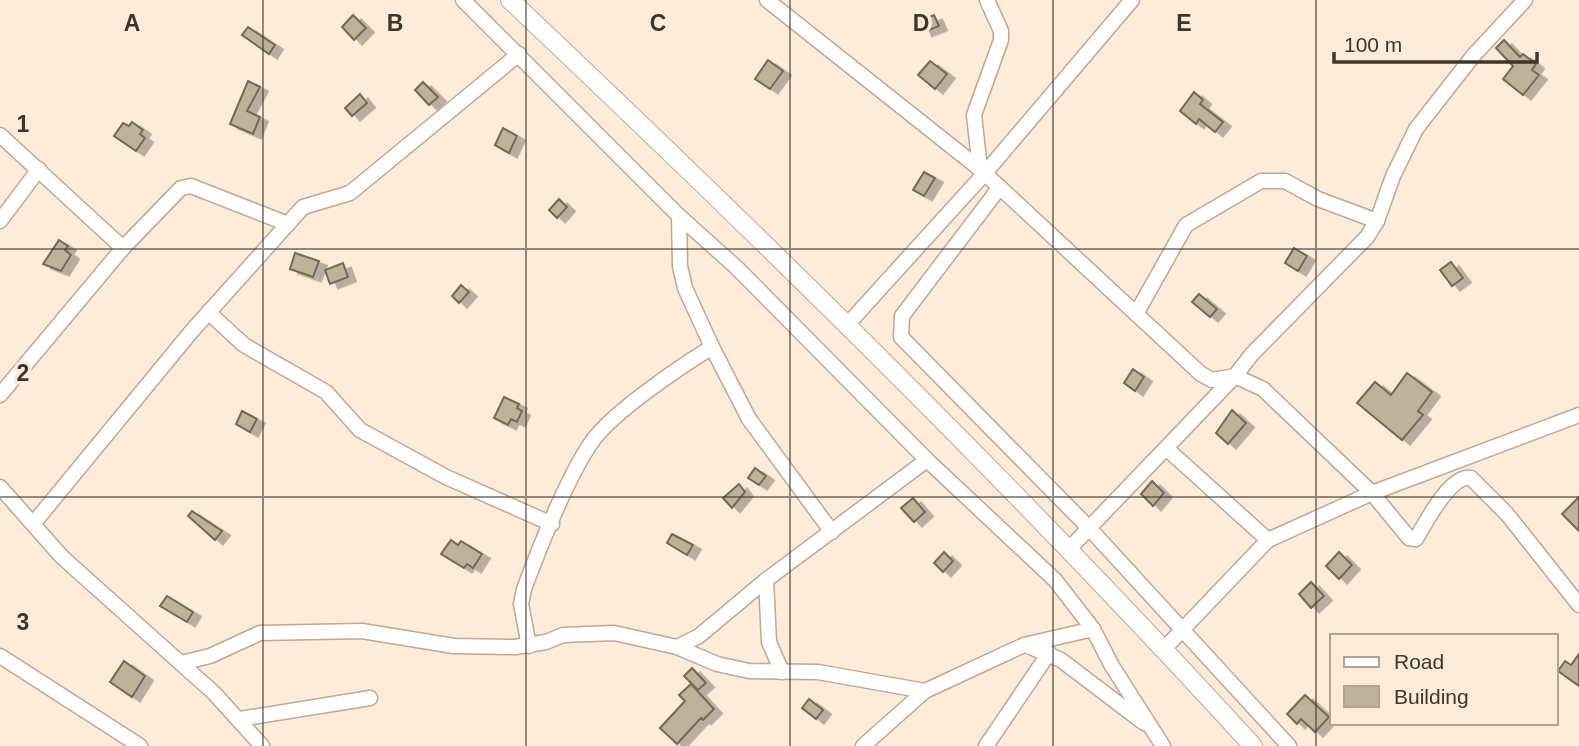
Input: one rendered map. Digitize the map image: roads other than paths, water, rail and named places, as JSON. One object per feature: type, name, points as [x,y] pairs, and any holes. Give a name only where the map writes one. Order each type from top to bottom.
[{"type":"main road","points":[[510,0],[847,325],[1069,549],[1253,746]]},
{"type":"street","points":[[463,0],[679,216],[737,268],[927,460],[1031,555],[1093,629],[1150,729],[1163,746]]},
{"type":"street","points":[[767,0],[982,171],[1207,378],[1220,380],[1235,376],[1263,389],[1372,493],[1409,538],[1416,540],[1442,497],[1461,478],[1471,478],[1507,514],[1579,605]]},
{"type":"street","points":[[982,171],[974,115],[1001,40],[1001,30],[987,0]]},
{"type":"street","points":[[847,325],[1132,0]]},
{"type":"street","points":[[1069,549],[1167,449],[1252,354],[1367,237],[1377,221],[1393,176],[1416,129],[1473,56],[1525,0]]},
{"type":"street","points":[[33,524],[208,312],[303,207],[351,193],[519,54]]},
{"type":"street","points":[[0,135],[123,248]]},
{"type":"street","points":[[0,221],[40,169]]},
{"type":"street","points":[[1136,314],[1186,225],[1261,181],[1285,181],[1329,204],[1377,221]]},
{"type":"street","points":[[0,394],[123,248],[175,192],[186,186],[288,224]]},
{"type":"street","points":[[1000,187],[902,316],[901,337],[1089,528],[1289,746]]},
{"type":"street","points":[[679,216],[683,277],[712,346],[749,419],[832,533]]},
{"type":"street","points":[[208,312],[244,345],[326,392],[360,430],[446,477],[552,524]]},
{"type":"street","points":[[529,646],[521,604],[524,589],[591,443],[610,422],[712,346]]},
{"type":"street","points":[[1164,649],[1268,540],[1372,493],[1579,415]]},
{"type":"street","points":[[1167,449],[1268,540]]},
{"type":"street","points":[[677,647],[699,636],[766,580],[927,460]]},
{"type":"street","points":[[1,490],[62,557],[240,719],[255,743]]},
{"type":"street","points":[[766,580],[769,642],[782,673]]},
{"type":"street","points":[[863,746],[925,691],[1024,645],[1093,629]]},
{"type":"street","points":[[181,663],[210,656],[260,633],[343,630],[454,646],[529,646],[563,635],[593,632],[614,633],[677,647],[732,668],[782,673],[818,672],[925,691]]},
{"type":"street","points":[[1024,645],[1049,653],[1150,729]]},
{"type":"street","points":[[986,746],[1049,653]]},
{"type":"street","points":[[0,656],[139,746]]},
{"type":"street","points":[[240,719],[370,698]]}]
